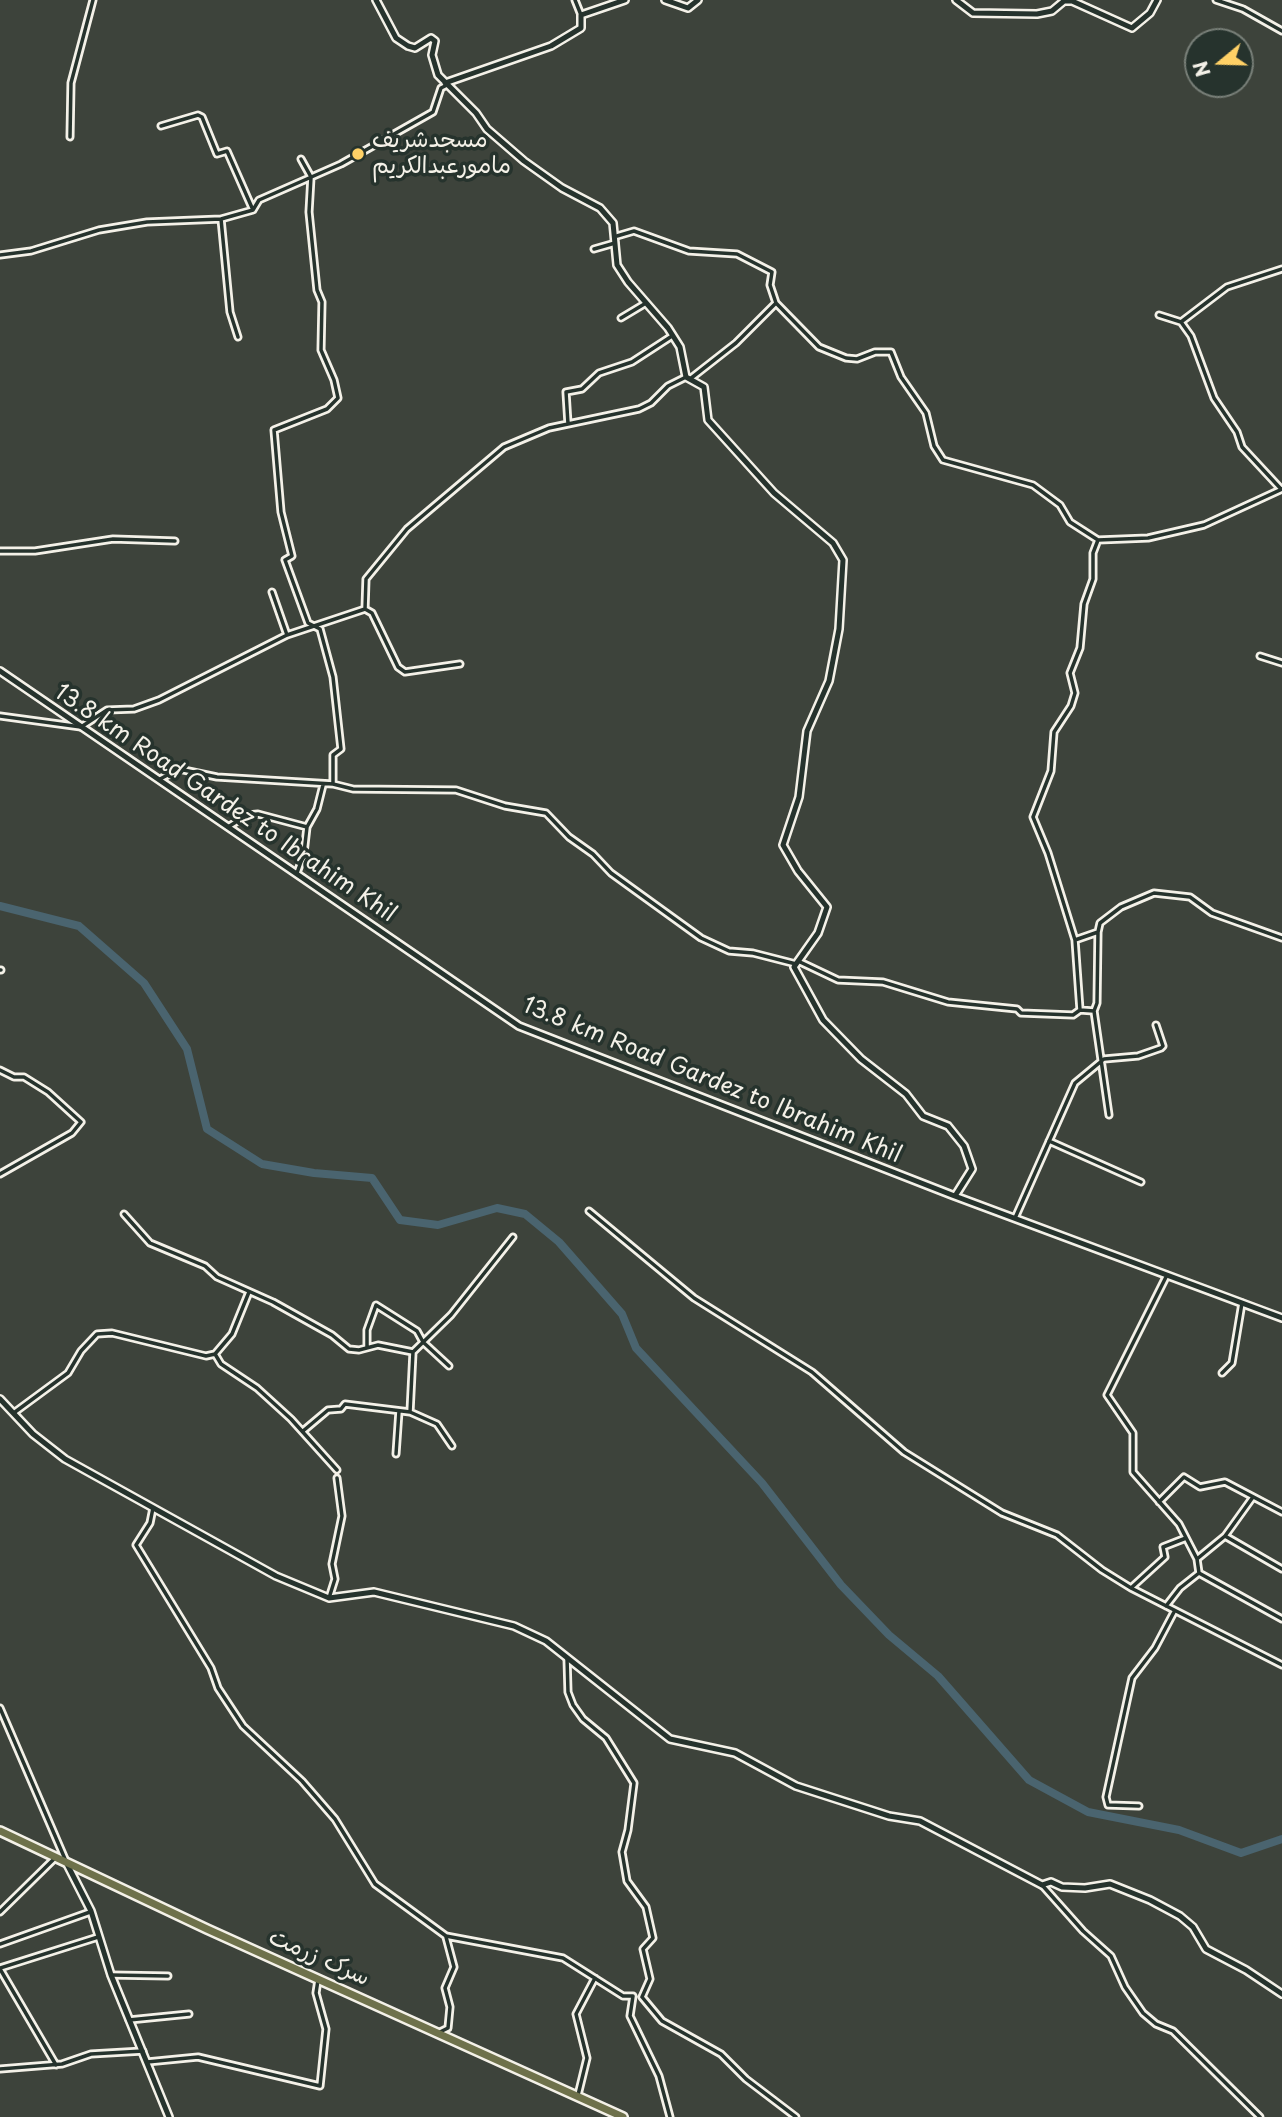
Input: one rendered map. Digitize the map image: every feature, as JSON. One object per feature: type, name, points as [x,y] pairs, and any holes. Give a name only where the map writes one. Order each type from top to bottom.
[{"type":"highway","name":"سرک زرمت","points":[[0,1831],[623,2117]]},
{"type":"street","points":[[70,137],[71,83],[93,0]]},
{"type":"street","points":[[376,0],[396,37],[408,46],[415,48],[431,38],[435,41],[433,63],[446,84],[476,113],[487,129],[518,157],[562,188],[600,208],[613,223],[621,271],[680,347],[688,378],[704,387],[708,420],[774,493],[833,543],[843,560],[839,629],[829,681],[807,731],[799,797],[783,845],[798,871],[828,907],[818,933],[794,967],[823,1020],[861,1059],[906,1094],[923,1116],[948,1126],[964,1146],[972,1169],[955,1196]]},
{"type":"street","points":[[0,255],[31,251],[99,230],[135,224],[221,219],[253,210],[260,200],[311,177],[433,112],[441,88],[446,84],[551,46],[581,28],[581,15],[575,0]]},
{"type":"street","points":[[581,15],[625,0]]},
{"type":"street","points":[[664,0],[688,8],[698,0]]},
{"type":"street","points":[[956,0],[973,13],[1037,14],[1052,11],[1064,1],[1072,1],[1132,28],[1150,13],[1157,0]]},
{"type":"street","points":[[1216,0],[1243,9],[1282,31]]},
{"type":"street","points":[[161,126],[198,115],[202,117],[217,153],[227,150],[253,210]]},
{"type":"street","points":[[301,159],[311,177],[309,212],[317,290],[322,302],[321,350],[338,398],[327,409],[274,430],[281,512],[292,556],[285,560],[308,623],[320,629],[328,652],[336,699],[341,749],[332,755],[333,784]]},
{"type":"street","points":[[221,219],[230,312],[238,337]]},
{"type":"street","points":[[617,236],[635,232],[689,251],[732,253],[748,258],[772,272],[770,285],[776,303],[819,347],[834,355],[858,359],[875,352],[891,352],[901,377],[926,413],[934,446],[943,460],[1033,485],[1060,505],[1070,522],[1098,540],[1148,538],[1204,525],[1282,489],[1242,447],[1237,432],[1214,398],[1191,336],[1181,322],[1159,315]]},
{"type":"street","points":[[594,249],[615,243]]},
{"type":"street","points":[[1181,322],[1227,287],[1282,268]]},
{"type":"street","points":[[621,318],[647,303]]},
{"type":"street","points":[[365,609],[366,579],[407,528],[504,447],[549,428],[639,409],[651,403],[668,386],[688,378],[736,343],[776,303]]},
{"type":"street","points":[[568,424],[566,392],[582,389],[599,373],[632,362],[673,336]]},
{"type":"street","points":[[0,551],[35,551],[113,539],[174,541]]},
{"type":"street","points":[[1080,1010],[1075,940],[1048,853],[1033,817],[1051,771],[1054,732],[1071,706],[1075,694],[1070,673],[1080,649],[1084,604],[1093,579],[1093,553],[1098,540]]},
{"type":"street","points":[[272,592],[287,635]]},
{"type":"street","points":[[0,716],[82,727],[107,710],[134,709],[159,700],[287,635],[365,609],[372,613],[398,667],[405,672],[460,664]]},
{"type":"street","points":[[1260,656],[1282,663]]},
{"type":"street","name":"13.8 km Road Gardez to Ibrahim Khil","points":[[0,671],[519,1026],[955,1196],[1282,1318]]},
{"type":"street","points":[[159,780],[179,769],[217,778],[333,784],[354,789],[456,790],[505,806],[546,813],[611,873],[701,938],[729,951],[797,962],[838,980],[883,982],[948,1002],[1017,1009],[1021,1013],[1073,1015],[1080,1010],[1094,1011]]},
{"type":"street","points":[[297,874],[304,853],[307,827],[317,809],[323,785]]},
{"type":"street","points":[[228,827],[247,815],[258,814],[307,827]]},
{"type":"street","points":[[1109,1115],[1094,1011],[1097,1003],[1100,923],[1121,907],[1154,893],[1190,897],[1212,913],[1282,938]]},
{"type":"street","points":[[1075,940],[1098,932]]},
{"type":"street","points":[[1016,1219],[1075,1083],[1104,1059],[1138,1056],[1163,1046],[1156,1025]]},
{"type":"street","points":[[0,1070],[14,1077],[24,1077],[48,1092],[81,1122],[72,1133],[0,1174]]},
{"type":"street","points":[[1049,1141],[1141,1182]]},
{"type":"street","points":[[589,1211],[694,1298],[812,1372],[904,1452],[1002,1513],[1057,1535],[1102,1570],[1174,1612],[1282,1665]]},
{"type":"street","points":[[124,1214],[150,1243],[205,1266],[218,1277],[273,1302],[304,1322],[332,1335],[349,1349],[378,1345],[413,1352]]},
{"type":"street","points":[[410,1412],[413,1352],[451,1315],[513,1237]]},
{"type":"street","points":[[1167,1275],[1107,1395],[1133,1433],[1133,1472],[1179,1524],[1197,1559],[1199,1573]]},
{"type":"street","points":[[15,1412],[68,1373],[90,1339],[103,1332],[206,1356],[215,1354],[232,1334],[249,1293]]},
{"type":"street","points":[[1222,1373],[1232,1363],[1242,1303]]},
{"type":"street","points":[[367,1347],[367,1330],[376,1305],[397,1316],[417,1332],[423,1342],[449,1366]]},
{"type":"street","points":[[215,1354],[221,1364],[257,1388],[303,1431],[337,1470]]},
{"type":"street","points":[[0,1399],[33,1434],[65,1459],[276,1576],[329,1598],[374,1592],[462,1611],[514,1626],[546,1642],[670,1739],[735,1753],[796,1786],[889,1816],[920,1821],[1046,1884],[1062,1887],[1110,1884],[1150,1900],[1180,1916],[1193,1927],[1206,1949],[1246,1970],[1282,1994]]},
{"type":"street","points":[[303,1431],[328,1410],[341,1409],[345,1404],[410,1412],[437,1424],[452,1446]]},
{"type":"street","points":[[396,1454],[399,1411]]},
{"type":"street","points":[[1159,1502],[1184,1477],[1200,1487],[1224,1482],[1282,1512]]},
{"type":"street","points":[[329,1598],[335,1579],[332,1564],[342,1516],[337,1478]]},
{"type":"street","points":[[1197,1559],[1226,1536],[1253,1497]]},
{"type":"street","points":[[153,1508],[150,1523],[136,1545],[243,1727],[319,1800],[351,1841],[375,1884],[449,1937],[564,1958],[623,1996],[642,1997]]},
{"type":"street","points":[[1226,1536],[1282,1569]]},
{"type":"street","points":[[1132,1588],[1151,1566],[1165,1557],[1163,1547],[1186,1538]]},
{"type":"street","points":[[1166,1606],[1180,1588],[1199,1573]]},
{"type":"street","points":[[1199,1573],[1282,1619]]},
{"type":"street","points":[[1139,1806],[1108,1805],[1106,1797],[1132,1678],[1155,1648],[1174,1612]]},
{"type":"street","points":[[567,1658],[568,1692],[573,1705],[583,1719],[606,1738],[634,1783],[628,1830],[621,1852],[627,1881],[646,1907],[653,1938],[643,1949],[650,1979],[642,1997]]},
{"type":"street","points":[[0,1707],[90,1911],[128,2020],[169,2117]]},
{"type":"street","points":[[0,1912],[55,1861],[56,1856]]},
{"type":"street","points":[[1046,1884],[1083,1931],[1111,1956],[1125,1987],[1143,2013],[1156,2024],[1173,2031],[1192,2047],[1261,2117]]},
{"type":"street","points":[[0,1944],[90,1911]]},
{"type":"street","points":[[56,2065],[0,1968],[100,1937]]},
{"type":"street","points":[[439,2033],[449,2028],[450,2007],[445,1988],[454,1967],[449,1937]]},
{"type":"street","points":[[111,1975],[168,1976]]},
{"type":"street","points":[[578,2097],[587,2059],[576,2014],[594,1978]]},
{"type":"street","points":[[147,2062],[198,2057],[320,2086],[326,2029],[316,1993],[318,1979]]},
{"type":"street","points":[[642,1997],[662,2021],[720,2054],[746,2079],[796,2117]]},
{"type":"street","points":[[634,1998],[630,2016],[642,2047],[659,2076],[670,2117]]},
{"type":"street","points":[[128,2020],[189,2014]]},
{"type":"street","points":[[0,2069],[56,2065],[91,2054],[142,2051]]},
{"type":"waterway","points":[[0,906],[79,926],[144,983],[187,1049],[207,1129],[262,1164],[314,1173],[372,1178],[400,1220],[438,1225],[497,1208],[525,1214],[559,1242],[622,1314],[636,1348],[762,1483],[841,1585],[889,1635],[938,1676],[1029,1780],[1088,1812],[1179,1830],[1241,1853],[1282,1839]]},
{"type":"place","name":"مسجدشریف مامورعبدالکریم","points":[[358,154]]}]
